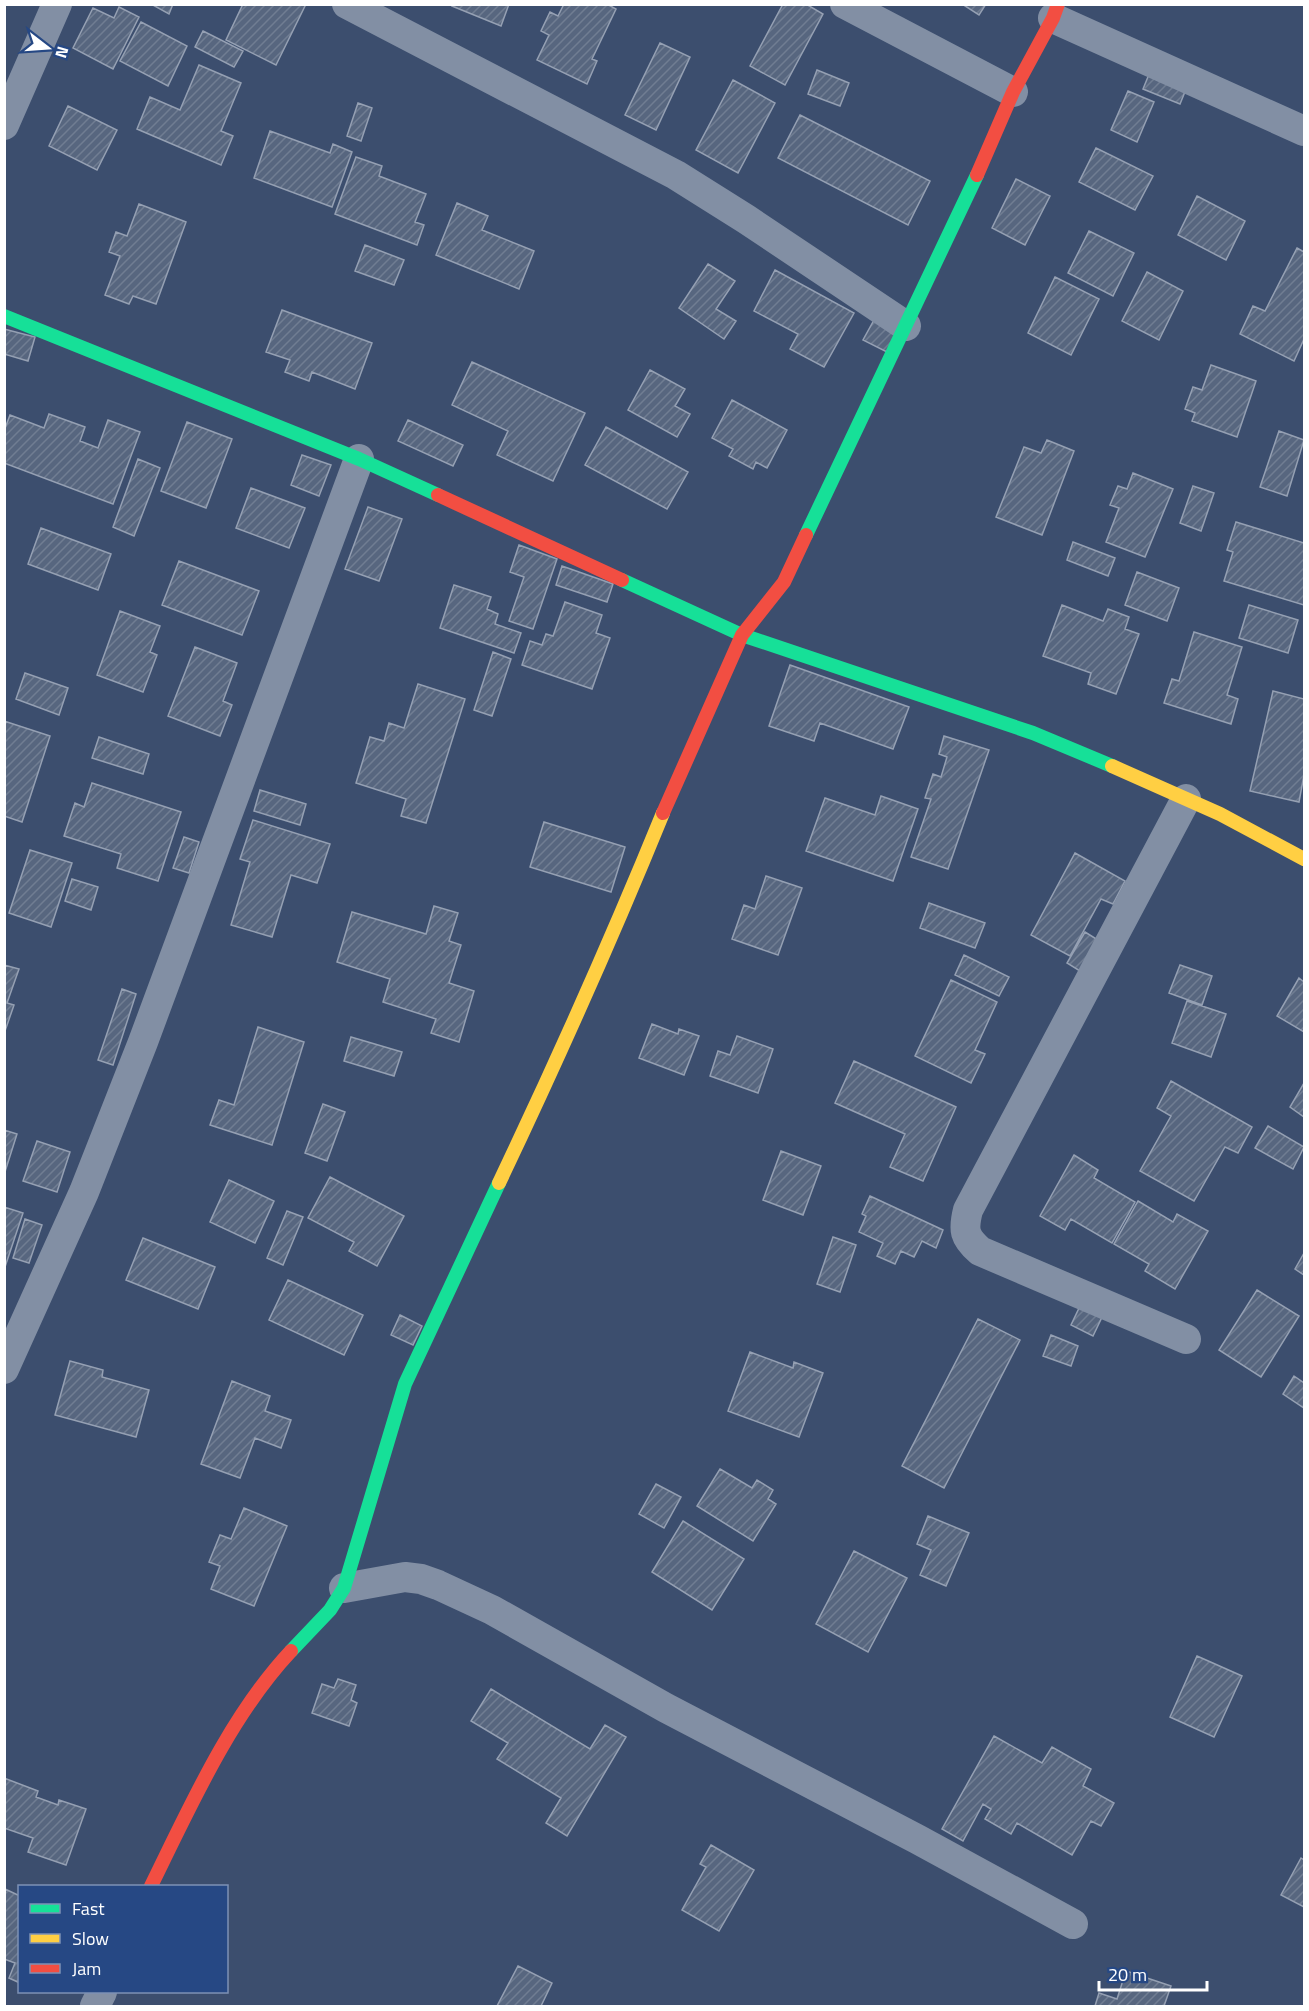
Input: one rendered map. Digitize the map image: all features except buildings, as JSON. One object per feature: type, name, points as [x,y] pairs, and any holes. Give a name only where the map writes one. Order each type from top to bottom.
[{"type":"street","points":[[4,124],[57,4]]},
{"type":"street","points":[[347,4],[676,176],[746,219],[906,327]]},
{"type":"street","points":[[845,4],[1013,92]]},
{"type":"street","points":[[152,1885],[203,1781],[225,1742],[277,1668],[333,1608],[344,1588],[405,1384],[546,1084],[619,920],[676,781],[742,635],[784,582],[971,190],[1013,92],[1056,11],[1305,130]]},
{"type":"street","points":[[4,316],[359,459],[742,635],[1033,733],[1186,799],[1305,859]]},
{"type":"street","points":[[4,1369],[84,1192],[143,1042],[359,459]]},
{"type":"street","points":[[1186,799],[968,1210],[965,1222],[970,1242],[980,1251],[1186,1339]]},
{"type":"street","points":[[344,1588],[405,1577],[421,1579],[461,1595],[492,1610],[666,1708],[917,1839],[1073,1924]]},
{"type":"street","points":[[95,2007],[102,1993]]},
{"type":"traffic: fast","points":[[806,535],[977,175]]},
{"type":"traffic: fast","points":[[4,316],[359,459],[438,495]]},
{"type":"traffic: fast","points":[[622,580],[742,635],[1033,733],[1112,766]]},
{"type":"traffic: fast","points":[[291,1651],[330,1610],[344,1588],[405,1384],[499,1183]]},
{"type":"traffic: slow","points":[[1112,766],[1220,814],[1304,859]]},
{"type":"traffic: slow","points":[[499,1183],[584,999],[663,813]]},
{"type":"traffic: jam","points":[[977,175],[1013,92],[1053,18],[1058,4]]},
{"type":"traffic: jam","points":[[438,495],[622,580]]},
{"type":"traffic: jam","points":[[663,813],[742,635],[784,582],[806,535]]},
{"type":"traffic: jam","points":[[151,1885],[196,1794],[230,1733],[269,1677],[291,1651]]}]
